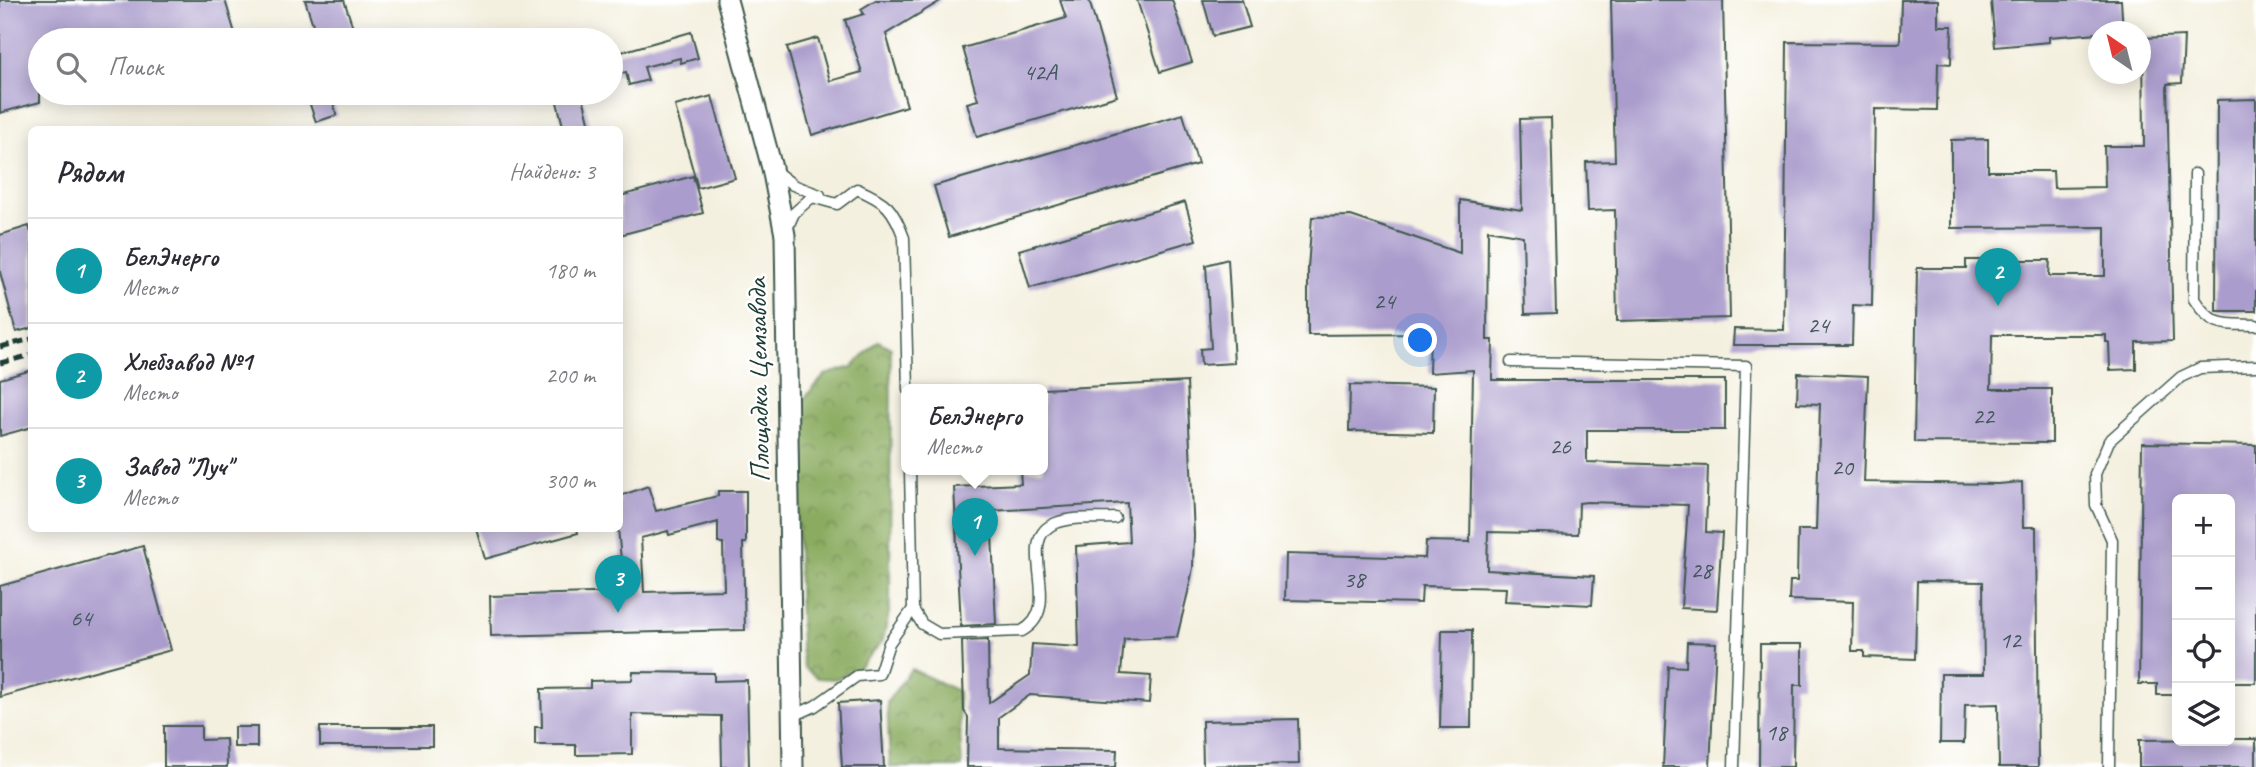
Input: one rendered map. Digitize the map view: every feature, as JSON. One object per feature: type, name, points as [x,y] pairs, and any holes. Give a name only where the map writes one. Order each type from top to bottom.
[{"type":"street","name":"Площадка Цемзавода","points":[[727,0],[772,168],[785,235],[790,718],[793,767]]},
{"type":"lane","points":[[772,168],[793,185],[810,190],[837,204]]},
{"type":"lane","points":[[2195,174],[2194,299],[2204,316],[2224,324],[2256,325]]},
{"type":"lane","points":[[837,204],[858,189],[879,198],[896,216],[904,238],[908,384]]},
{"type":"lane","points":[[785,235],[794,213],[812,197],[837,204]]},
{"type":"lane","points":[[1511,362],[1746,366],[1734,767]]},
{"type":"lane","points":[[2109,767],[2112,540],[2096,505],[2095,474],[2109,441],[2181,377],[2200,368],[2256,366]]},
{"type":"lane","points":[[910,475],[913,609],[922,624],[939,634],[1022,631],[1034,625],[1042,610],[1037,557],[1041,536],[1053,524],[1070,520],[1115,518]]},
{"type":"lane","points":[[790,718],[816,706],[857,676],[879,674],[889,643],[913,609]]},
{"type":"green space","points":[[878,341],[891,348],[890,608],[883,641],[858,668],[836,679],[818,678],[804,668],[801,649],[796,492],[803,400],[825,375],[852,367]]},
{"type":"green space","points":[[911,669],[958,691],[962,767],[890,767],[887,702]]},
{"type":"building","points":[[0,0],[225,0],[233,28],[28,28],[29,105],[0,113]]},
{"type":"building","points":[[305,0],[344,0],[353,28],[314,28]]},
{"type":"building","points":[[876,0],[942,0],[886,34],[907,106],[812,135],[787,47],[818,38],[830,81],[862,72],[845,20],[864,14],[861,9]]},
{"type":"building","points":[[1060,0],[1089,0],[1117,96],[977,137],[967,103],[978,100],[963,48],[1066,18]]},
{"type":"building","points":[[1137,0],[1172,0],[1192,62],[1160,72]]},
{"type":"building","points":[[1203,0],[1242,0],[1250,27],[1213,36]]},
{"type":"building","points":[[1611,0],[1723,0],[1730,318],[1617,321],[1615,210],[1588,211],[1586,162],[1615,161]]},
{"type":"building","points":[[1901,0],[1938,0],[1938,26],[1952,26],[1951,64],[1938,63],[1937,110],[1875,109],[1872,306],[1853,305],[1852,345],[1733,345],[1734,329],[1784,330],[1787,42],[1900,43]]},
{"type":"building","points":[[1991,0],[2121,0],[2122,21],[2088,21],[2088,34],[2049,37],[2049,42],[1995,47]]},
{"type":"building","points":[[691,32],[698,58],[681,63],[680,58],[644,67],[648,80],[629,85],[626,72],[623,73],[623,52]]},
{"type":"building","points":[[2184,36],[2182,83],[2167,84],[2173,341],[2136,342],[2136,369],[2110,370],[2109,342],[2106,342],[2106,335],[1992,335],[1991,389],[2052,389],[2052,443],[1914,442],[1917,268],[1966,268],[1966,260],[2050,260],[2049,276],[2105,276],[2105,227],[1951,228],[1951,140],[1988,139],[1988,171],[2053,171],[2054,188],[2105,187],[2104,146],[2144,146],[2143,84],[2151,84],[2151,38]]},
{"type":"building","points":[[712,96],[735,178],[698,188],[675,106]]},
{"type":"building","points":[[2256,99],[2256,311],[2216,311],[2217,100]]},
{"type":"building","points":[[310,105],[334,105],[337,115],[316,122]]},
{"type":"building","points":[[558,105],[585,105],[590,126],[563,126]]},
{"type":"building","points":[[1183,114],[1198,164],[949,237],[934,186]]},
{"type":"building","points":[[1551,118],[1556,313],[1525,314],[1523,236],[1488,230],[1487,340],[1493,340],[1492,380],[1725,380],[1725,430],[1587,430],[1587,462],[1708,466],[1706,532],[1722,533],[1717,610],[1681,608],[1688,505],[1587,502],[1579,503],[1578,534],[1488,532],[1487,570],[1594,576],[1592,605],[1505,601],[1506,588],[1422,586],[1421,603],[1285,600],[1286,554],[1425,558],[1426,541],[1470,542],[1473,370],[1429,373],[1430,334],[1308,335],[1308,268],[1312,217],[1351,216],[1460,253],[1460,200],[1522,210],[1520,119]]},
{"type":"building","points":[[693,176],[703,213],[623,234],[623,195]]},
{"type":"building","points":[[1185,202],[1196,240],[1030,288],[1019,250]]},
{"type":"building","points":[[28,226],[28,329],[16,332],[0,272],[0,235]]},
{"type":"building","points":[[1228,259],[1234,363],[1201,365],[1200,349],[1211,348],[1206,265]]},
{"type":"building","points":[[28,371],[28,428],[0,436],[0,379]]},
{"type":"building","points":[[1798,373],[1868,376],[1864,482],[2022,482],[2023,527],[2036,527],[2038,767],[1999,767],[1998,704],[1965,705],[1964,743],[1940,743],[1941,674],[1984,674],[1983,582],[1917,581],[1915,659],[1864,657],[1864,651],[1852,651],[1853,602],[1789,600],[1790,581],[1797,581],[1798,530],[1816,530],[1820,404],[1797,403]]},
{"type":"building","points":[[1187,382],[1194,535],[1193,568],[1188,592],[1177,637],[1124,639],[1121,674],[1151,676],[1149,703],[1030,695],[999,717],[999,748],[1117,750],[1116,767],[967,767],[968,717],[964,711],[962,641],[988,640],[989,703],[1030,675],[1032,644],[1079,647],[1076,546],[1129,542],[1127,503],[991,511],[996,624],[961,626],[954,487],[1021,484],[1020,475],[1048,475],[1048,389]]},
{"type":"building","points":[[1350,385],[1434,387],[1433,433],[1349,431]]},
{"type":"building","points":[[2142,443],[2256,445],[2256,683],[2235,683],[2235,494],[2172,494],[2172,695],[2157,695],[2157,684],[2139,684]]},
{"type":"building","points":[[648,486],[656,511],[718,496],[718,491],[746,491],[746,543],[743,543],[745,630],[491,636],[490,596],[624,592],[618,532],[623,532],[623,495]],"holes":[[[718,522],[718,543],[723,543],[724,590],[644,592],[641,538],[668,531],[669,535]]]},
{"type":"building","points":[[477,532],[578,532],[578,533],[485,559]]},
{"type":"building","points":[[143,546],[171,650],[0,697],[0,586]]},
{"type":"building","points":[[1442,630],[1472,630],[1471,728],[1440,728]]},
{"type":"building","points":[[1687,642],[1716,643],[1710,767],[1663,767],[1668,666],[1686,667]]},
{"type":"building","points":[[1760,644],[1802,644],[1802,685],[1794,685],[1793,767],[1759,767]]},
{"type":"building","points":[[633,672],[714,673],[714,681],[747,680],[749,767],[722,767],[721,716],[632,714],[632,754],[576,755],[576,745],[535,745],[535,727],[542,727],[541,689],[590,688],[590,681],[632,680]]},
{"type":"building","points":[[880,700],[884,767],[842,767],[838,703]]},
{"type":"building","points":[[1298,719],[1299,764],[1203,766],[1202,721]]},
{"type":"building","points":[[164,726],[201,726],[201,740],[226,739],[227,767],[164,767]]},
{"type":"building","points":[[234,727],[257,727],[257,747],[234,747]]},
{"type":"building","points":[[320,727],[432,727],[432,746],[320,746]]},
{"type":"building","points":[[2235,739],[2256,739],[2256,767],[2139,767],[2139,740],[2172,740],[2172,746],[2235,746]]},
{"type":"railway","points":[[0,347],[28,340]]},
{"type":"railway","points":[[0,363],[28,356]]},
{"type":"place","name":"Хлебзавод №1","points":[[1998,306]]},
{"type":"place","name":"БелЭнерго","points":[[975,556]]},
{"type":"place","name":"Завод \"Луч\"","points":[[618,613]]}]
